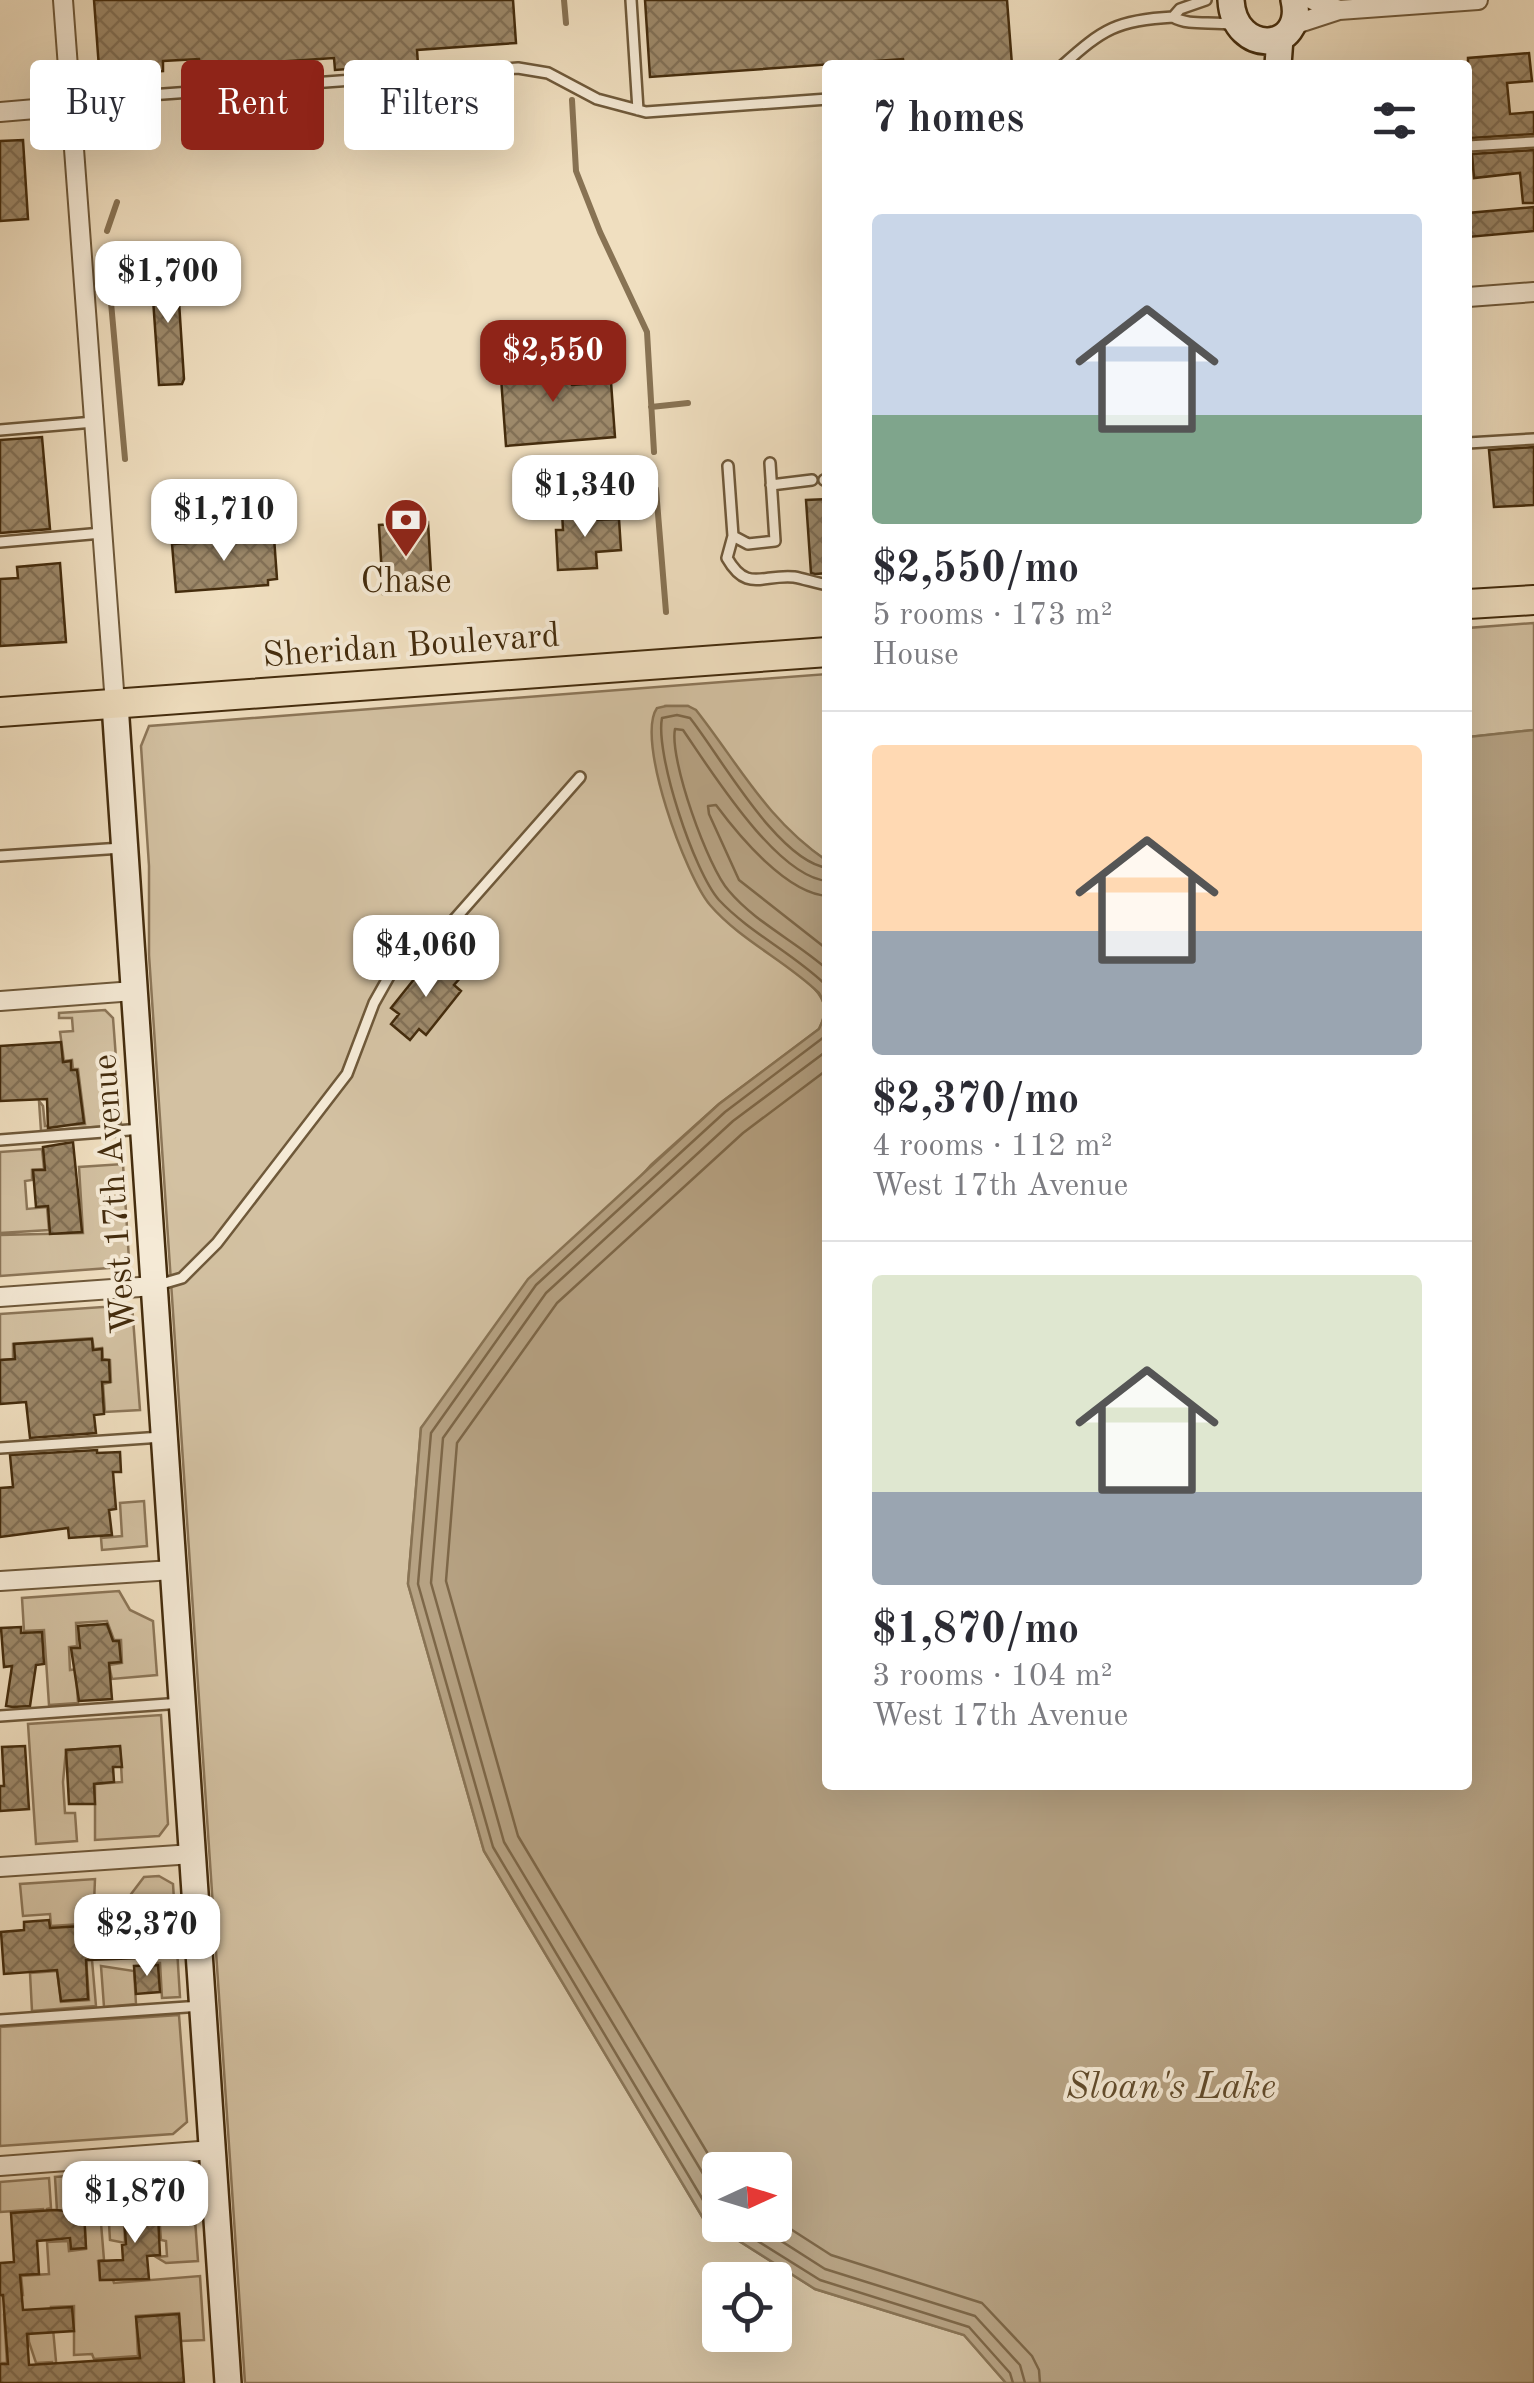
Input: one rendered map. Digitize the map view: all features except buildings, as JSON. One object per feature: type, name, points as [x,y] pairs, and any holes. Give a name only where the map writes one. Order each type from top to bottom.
[{"type":"main road","points":[[1472,604],[1534,600]]},
{"type":"main road","name":"Sheridan Boulevard","points":[[0,712],[822,652]]},
{"type":"street","name":"West 17th Avenue","points":[[62,0],[67,60]]},
{"type":"street","points":[[1231,0],[1254,60]]},
{"type":"street","points":[[1312,0],[1340,10]]},
{"type":"street","points":[[1244,32],[1261,42],[1289,21],[1340,10],[1478,0]]},
{"type":"street","points":[[1279,60],[1289,21]]},
{"type":"street","points":[[0,112],[30,109]]},
{"type":"street","name":"West 17th Avenue","points":[[73,150],[228,2383]]},
{"type":"street","points":[[1472,297],[1534,292]]},
{"type":"street","points":[[0,1001],[134,991]]},
{"type":"street","points":[[0,1297],[154,1286]]},
{"type":"street","points":[[0,1581],[174,1570]]},
{"type":"street","points":[[0,1867],[192,1854]]},
{"type":"street","points":[[0,2166],[213,2150]]},
{"type":"lane","points":[[630,0],[638,110]]},
{"type":"lane","points":[[1172,17],[1180,9],[1206,0]]},
{"type":"lane","points":[[1068,60],[1107,29],[1137,20],[1172,17],[1180,22],[1216,21],[1244,32]]},
{"type":"lane","points":[[161,94],[518,68],[548,72],[597,99],[638,110],[663,112],[822,99]]},
{"type":"lane","points":[[1472,146],[1534,142]]},
{"type":"lane","points":[[0,430],[94,422]]},
{"type":"lane","points":[[1472,444],[1534,439]]},
{"type":"lane","points":[[733,536],[748,544],[774,541],[770,464]]},
{"type":"lane","points":[[728,466],[733,536],[727,558],[737,576],[748,580],[793,577],[822,584]]},
{"type":"lane","points":[[771,485],[812,480]]},
{"type":"lane","points":[[0,542],[102,533]]},
{"type":"lane","points":[[154,1286],[173,1284],[182,1278],[217,1243],[347,1074],[374,1003],[392,971],[453,921],[580,777]]},
{"type":"lane","points":[[0,856],[124,848]]},
{"type":"lane","points":[[0,1140],[143,1129]]},
{"type":"lane","points":[[0,1448],[164,1437]]},
{"type":"lane","points":[[0,1716],[182,1703]]},
{"type":"lane","points":[[0,2020],[204,2006]]},
{"type":"shaded area","points":[[1534,623],[1534,730],[1472,737],[1472,628]]},
{"type":"shaded area","points":[[822,674],[822,857],[762,803],[688,706],[666,706],[808,982],[821,998],[819,1029],[719,1104],[651,1165],[421,1428],[408,1584],[484,1851],[702,2216],[702,2242],[741,2242],[772,2262],[702,2262],[702,2352],[792,2352],[792,2274],[815,2289],[964,2335],[1006,2383],[245,2383],[149,955],[149,866],[141,746],[149,726]]},
{"type":"shaded area","points":[[105,1010],[113,1018],[121,1125],[41,1131],[39,1101],[45,1126],[85,1124],[78,1069],[73,1069],[72,1060],[64,1061],[60,1032],[73,1031],[72,1018],[59,1018],[59,1013]]},
{"type":"shaded area","points":[[42,1149],[44,1169],[32,1170],[32,1180],[25,1181],[27,1209],[47,1207],[49,1230],[0,1233],[0,1152]]},
{"type":"shaded area","points":[[123,1164],[129,1260],[123,1267],[0,1276],[0,1235],[83,1233],[79,1167]]},
{"type":"shaded area","points":[[132,1305],[140,1410],[105,1412],[103,1384],[111,1382],[110,1360],[103,1359],[102,1348],[94,1349],[92,1338],[13,1344],[13,1359],[0,1360],[0,1314]]},
{"type":"shaded area","points":[[144,1501],[147,1546],[102,1550],[101,1538],[122,1536],[120,1503]]},
{"type":"shaded area","points":[[119,1591],[130,1610],[153,1621],[157,1675],[112,1679],[109,1665],[122,1663],[121,1640],[114,1640],[107,1621],[76,1623],[77,1646],[69,1647],[70,1670],[78,1669],[78,1703],[49,1705],[44,1630],[24,1631],[22,1598]]},
{"type":"shaded area","points":[[161,1715],[168,1824],[159,1836],[95,1840],[95,1784],[122,1782],[120,1746],[66,1750],[65,1813],[75,1813],[77,1841],[36,1844],[28,1724]]},
{"type":"shaded area","points":[[159,1876],[173,1884],[180,1997],[162,1998],[160,1963],[142,1963],[140,1934],[132,1934],[130,1910],[119,1910],[144,1877]]},
{"type":"shaded area","points":[[95,1879],[94,1903],[83,1924],[51,1926],[50,1914],[23,1916],[20,1884]]},
{"type":"shaded area","points":[[84,1926],[96,2006],[32,2011],[30,1973],[57,1971],[61,2002],[89,2000]]},
{"type":"shaded area","points":[[101,1966],[134,1971],[136,2004],[104,2007]]},
{"type":"shaded area","points":[[179,2015],[187,2122],[173,2134],[0,2146],[0,2027]]},
{"type":"shaded area","points":[[181,2169],[192,2178],[198,2261],[166,2263],[156,2257],[167,2256],[166,2241],[161,2240],[159,2214],[154,2214],[152,2202],[129,2204],[129,2216],[124,2216],[125,2243],[110,2240],[106,2174]]},
{"type":"shaded area","points":[[97,2174],[104,2260],[98,2261],[100,2280],[114,2283],[200,2276],[204,2340],[181,2341],[179,2313],[136,2316],[138,2356],[94,2359],[92,2354],[74,2355],[74,2306],[51,2307],[58,2383],[54,2383],[52,2362],[36,2363],[29,2342],[27,2313],[4,2315],[7,2363],[0,2363],[0,2296],[23,2295],[21,2276],[49,2274],[47,2242],[68,2241],[69,2251],[86,2249],[84,2212],[57,2211],[55,2177]]},
{"type":"shaded area","points":[[49,2178],[49,2240],[45,2240],[43,2209],[0,2212],[0,2182]]},
{"type":"water","name":"Sloan's Lake","points":[[688,706],[696,710],[770,810],[822,857],[822,1000],[819,993],[710,905],[677,839],[653,748],[652,724],[657,708]]},
{"type":"water","name":"Sloan's Lake","points":[[1534,730],[1534,2383],[1006,2383],[964,2335],[815,2289],[792,2274],[792,2262],[772,2262],[741,2242],[792,2242],[792,2152],[702,2152],[702,2216],[484,1851],[408,1584],[421,1428],[528,1279],[719,1104],[819,1029],[822,1021],[822,1790],[1472,1790],[1472,737]]},
{"type":"waterway","points":[[564,0],[566,23]]},
{"type":"waterway","points":[[572,100],[576,171],[647,332],[654,452]]},
{"type":"waterway","points":[[107,231],[117,202]]},
{"type":"waterway","points":[[109,280],[125,459]]},
{"type":"waterway","points":[[651,407],[688,403]]},
{"type":"waterway","points":[[656,489],[666,612]]},
{"type":"place","name":"Chase","points":[[406,558]]}]
